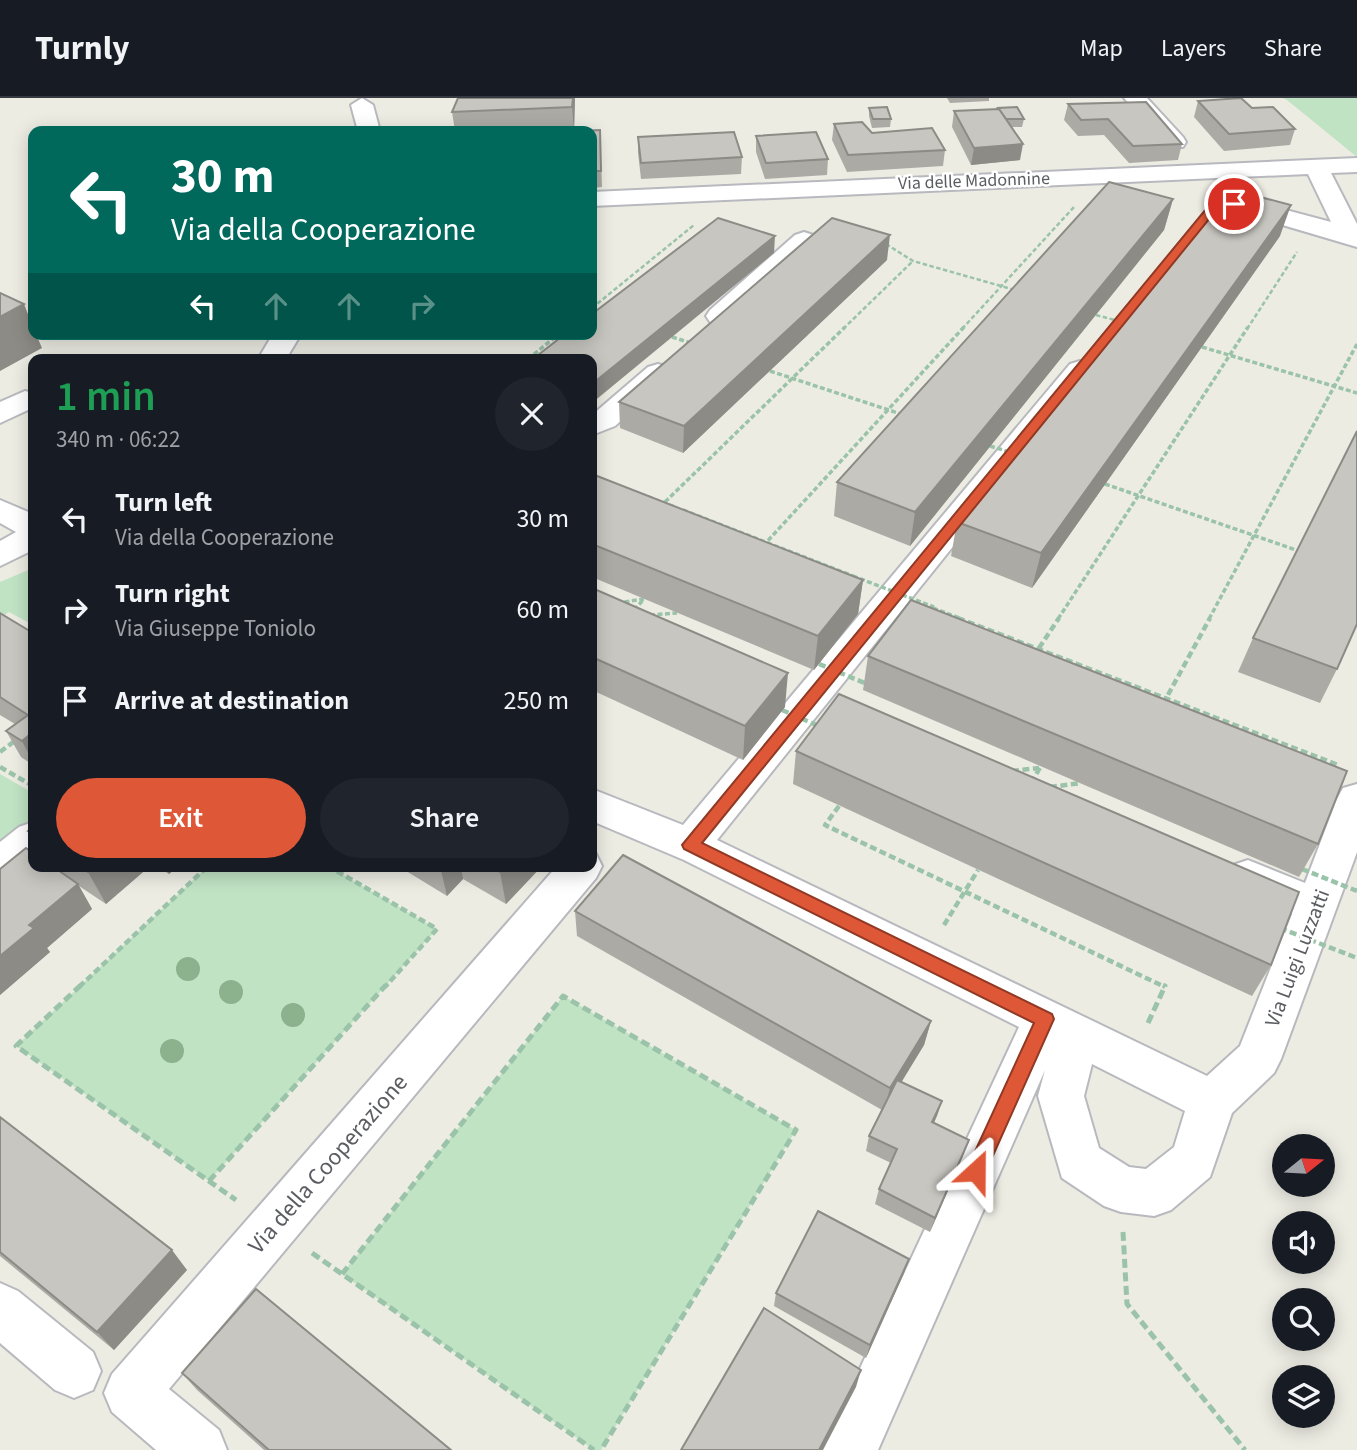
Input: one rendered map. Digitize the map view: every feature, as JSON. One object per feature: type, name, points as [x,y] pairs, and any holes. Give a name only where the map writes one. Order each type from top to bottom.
[{"type":"street","points":[[1135,98],[1202,172]]},
{"type":"street","points":[[363,100],[368,126]]},
{"type":"street","name":"Via delle Madonnine","points":[[597,199],[1357,165]]},
{"type":"street","points":[[1316,167],[1354,238]]},
{"type":"street","points":[[1206,216],[1215,205],[1234,204],[1290,217],[1354,238]]},
{"type":"street","points":[[597,424],[605,420],[687,342],[804,240]]},
{"type":"street","points":[[690,845],[799,686],[1099,329]]},
{"type":"street","points":[[0,414],[25,400],[28,401]]},
{"type":"street","points":[[0,510],[28,524]]},
{"type":"street","points":[[0,555],[28,539]]},
{"type":"street","points":[[799,686],[850,708]]},
{"type":"street","name":"Via Luigi Luzzatti","points":[[1212,1101],[1258,1059],[1309,888],[1357,799]]},
{"type":"street","points":[[597,841],[607,812],[690,845],[1212,1101],[1193,1161],[1154,1193],[1121,1189],[1079,1162],[1060,1096],[1061,1027]]},
{"type":"street","points":[[0,866],[28,842]]},
{"type":"street","points":[[1216,863],[1309,888]]},
{"type":"street","name":"Via della Cooperazione","points":[[199,1450],[131,1393],[577,872]]},
{"type":"street","points":[[850,1450],[1061,1027]]},
{"type":"street","points":[[0,1309],[74,1371]]},
{"type":"path","points":[[597,305],[735,191]]},
{"type":"path","points":[[773,553],[761,549],[1081,200]]},
{"type":"path","points":[[879,240],[913,261],[1020,292]]},
{"type":"path","points":[[1029,656],[1138,496],[1228,354],[1301,246]]},
{"type":"path","points":[[665,502],[913,261]]},
{"type":"path","points":[[597,311],[602,313]]},
{"type":"path","points":[[1099,329],[1132,325]]},
{"type":"path","points":[[534,354],[552,340]]},
{"type":"path","points":[[1173,710],[1162,706],[1166,697],[1357,344]]},
{"type":"path","points":[[1202,346],[1357,393]]},
{"type":"path","points":[[770,370],[908,417]]},
{"type":"path","points":[[990,446],[1027,458]]},
{"type":"path","points":[[597,477],[1326,760]]},
{"type":"path","points":[[1105,484],[1299,551]]},
{"type":"path","points":[[629,499],[638,492]]},
{"type":"path","points":[[666,514],[673,506]]},
{"type":"path","points":[[708,530],[715,522]]},
{"type":"path","points":[[606,604],[644,599],[631,613]]},
{"type":"path","points":[[614,611],[636,607]]},
{"type":"path","points":[[639,617],[677,613]]},
{"type":"path","points":[[963,632],[970,621]]},
{"type":"path","points":[[1020,653],[1027,644]]},
{"type":"path","points":[[1092,682],[1098,671]]},
{"type":"path","points":[[1104,687],[1110,676]]},
{"type":"path","points":[[799,686],[850,708]]},
{"type":"path","points":[[799,686],[850,708]]},
{"type":"path","points":[[0,752],[18,738]]},
{"type":"path","points":[[0,767],[28,783]]},
{"type":"path","points":[[1001,773],[1040,767],[1027,790],[1080,783]]},
{"type":"path","points":[[1022,780],[1034,778]]},
{"type":"path","points":[[839,806],[825,825],[1165,986],[1131,1062]]},
{"type":"path","points":[[923,959],[978,870]]},
{"type":"path","points":[[202,872],[16,1046],[209,1181],[437,929],[338,872]]},
{"type":"path","points":[[1309,888],[1357,891]]},
{"type":"path","points":[[1279,928],[1357,958]]},
{"type":"path","points":[[594,1450],[342,1274],[563,996],[796,1130],[601,1450]]},
{"type":"path","points":[[1121,1189],[1126,1304],[1245,1450]]},
{"type":"green space","points":[[1283,98],[1357,98],[1357,157],[1287,100]]},
{"type":"green space","points":[[28,570],[28,622],[9,612],[0,618],[0,582]]},
{"type":"green space","points":[[0,774],[28,790],[28,824],[0,849]]},
{"type":"green space","points":[[202,872],[338,872],[437,929],[209,1181],[16,1046]]},
{"type":"green space","points":[[563,996],[796,1130],[601,1450],[594,1450],[342,1274]]},
{"type":"building","points":[[458,98],[573,98],[572,107],[452,112]]},
{"type":"building","points":[[1241,98],[1252,108],[1273,107],[1295,129],[1229,134],[1198,101]]},
{"type":"building","points":[[1146,102],[1182,144],[1133,146],[1108,119],[1081,120],[1068,104]]},
{"type":"building","points":[[887,107],[891,119],[873,119],[869,108]]},
{"type":"building","points":[[1017,107],[1024,119],[1006,119],[998,108]]},
{"type":"building","points":[[999,109],[1023,144],[974,148],[954,111]]},
{"type":"building","points":[[862,122],[872,133],[932,128],[945,150],[848,155],[834,124]]},
{"type":"building","points":[[597,130],[600,130],[601,171],[597,171]]},
{"type":"building","points":[[734,132],[742,157],[641,163],[638,137]]},
{"type":"building","points":[[816,132],[828,159],[766,163],[756,136]]},
{"type":"building","points":[[1109,182],[1173,199],[915,512],[837,482]]},
{"type":"building","points":[[1225,188],[1291,205],[1041,553],[957,522]]},
{"type":"building","points":[[718,218],[775,236],[597,380],[597,354],[539,354],[557,340],[597,340],[597,310]]},
{"type":"building","points":[[832,218],[890,235],[684,426],[619,402]]},
{"type":"building","points":[[0,293],[24,304],[0,317]]},
{"type":"building","points":[[1357,431],[1357,624],[1337,669],[1253,638]]},
{"type":"building","points":[[597,476],[863,580],[818,636],[597,546]]},
{"type":"building","points":[[597,590],[788,673],[745,726],[597,659]]},
{"type":"building","points":[[911,600],[1347,771],[1318,844],[868,656]]},
{"type":"building","points":[[0,613],[28,630],[28,715],[0,697]]},
{"type":"building","points":[[839,694],[1299,892],[1271,965],[796,751]]},
{"type":"building","points":[[28,715],[28,736],[22,741],[6,731]]},
{"type":"building","points":[[26,848],[28,872],[61,872],[78,884],[29,925],[34,928],[0,956],[0,869]]},
{"type":"building","points":[[623,855],[931,1021],[890,1088],[575,911]]},
{"type":"building","points":[[897,1080],[942,1101],[932,1122],[969,1140],[935,1218],[879,1189],[897,1149],[869,1136]]},
{"type":"building","points":[[0,1117],[172,1250],[97,1332],[0,1252]]},
{"type":"building","points":[[818,1211],[909,1259],[870,1345],[776,1293]]},
{"type":"building","points":[[256,1289],[451,1450],[269,1450],[182,1373]]},
{"type":"building","points":[[764,1308],[861,1370],[819,1450],[681,1450]]},
{"type":"route","points":[[976,1171],[1045,1019],[690,845],[1215,205],[1234,204]]}]
